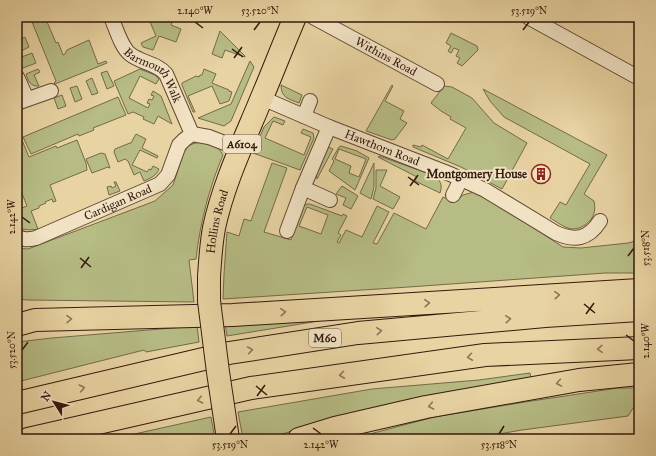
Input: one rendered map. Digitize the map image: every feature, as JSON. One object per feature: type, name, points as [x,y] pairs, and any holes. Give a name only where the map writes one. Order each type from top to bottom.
[{"type":"main road","name":"Hollins Road","points":[[228,439],[209,302],[209,277],[214,228],[227,183],[240,149],[295,17]]},
{"type":"main road","points":[[23,319],[233,315],[639,290]]},
{"type":"main road","name":"M60","points":[[17,403],[229,353],[358,333],[545,316],[639,310]]},
{"type":"main road","points":[[28,439],[251,388],[485,355],[639,348]]},
{"type":"main road","points":[[299,439],[335,428],[426,407],[579,380],[639,374]]},
{"type":"street","name":"Barmouth Walk","points":[[111,17],[124,45],[130,54],[137,59],[157,67],[165,73],[192,134]]},
{"type":"street","name":"Withins Road","points":[[313,17],[437,84]]},
{"type":"street","points":[[528,17],[639,78]]},
{"type":"street","points":[[17,77],[22,101],[51,91]]},
{"type":"street","name":"Hawthorn Road","points":[[262,98],[329,127],[461,179],[485,190],[556,233],[566,237],[576,238],[587,234],[596,228],[600,222]]},
{"type":"street","points":[[304,116],[310,101]]},
{"type":"street","points":[[287,231],[303,188],[329,127]]},
{"type":"street","points":[[192,134],[209,137],[240,149]]},
{"type":"street","name":"Cardigan Road","points":[[17,236],[29,240],[36,238],[160,184],[168,175],[179,145],[192,134]]},
{"type":"street","points":[[453,195],[461,179]]},
{"type":"street","points":[[303,188],[330,200]]},
{"type":"green space","points":[[30,17],[45,17],[63,55],[67,50],[89,40],[98,64],[106,61],[107,63],[55,84],[54,83],[56,81]]},
{"type":"green space","points":[[148,17],[174,17],[171,25],[181,29],[176,42],[159,36],[153,50],[143,47],[141,43],[156,36]]},
{"type":"green space","points":[[220,31],[245,57],[225,50],[222,58],[212,54]]},
{"type":"green space","points":[[451,33],[477,46],[478,50],[462,66],[457,63],[460,58],[456,56],[459,50],[454,48],[451,53],[448,51],[451,46],[446,43]]},
{"type":"green space","points":[[25,37],[29,47],[17,53],[17,41]]},
{"type":"green space","points":[[32,53],[36,63],[23,68],[19,58]]},
{"type":"green space","points":[[250,61],[254,67],[231,121],[224,126],[198,118],[231,104]]},
{"type":"green space","points":[[38,69],[40,72],[34,75],[39,86],[34,86],[30,83],[26,74]]},
{"type":"green space","points":[[140,69],[155,75],[159,79],[156,84],[140,76],[129,98],[148,108],[150,104],[147,103],[149,99],[152,100],[154,96],[151,95],[153,91],[161,96],[172,124],[158,116],[154,124],[133,112],[128,114],[114,81]]},
{"type":"green space","points":[[204,69],[216,74],[212,83],[232,92],[229,101],[220,104],[212,86],[188,96],[195,112],[193,112],[182,83],[196,76],[199,77],[202,75]]},
{"type":"green space","points":[[107,71],[114,86],[107,89],[101,73]]},
{"type":"green space","points":[[92,78],[98,93],[92,95],[86,81]]},
{"type":"green space","points":[[281,85],[302,95],[299,103],[289,99],[282,93]]},
{"type":"green space","points":[[392,85],[393,86],[385,101],[404,111],[400,119],[407,123],[395,139],[392,140],[366,131]]},
{"type":"green space","points":[[77,86],[82,99],[75,102],[70,88]]},
{"type":"green space","points":[[444,86],[452,87],[472,98],[494,123],[527,143],[502,189],[461,167],[413,147],[413,145],[421,147],[422,145],[448,159],[466,128],[450,119],[451,117],[431,103]]},
{"type":"green space","points":[[483,89],[607,155],[584,194],[594,201],[595,206],[594,214],[587,224],[579,228],[570,229],[550,218],[560,202],[566,205],[590,164],[504,117],[490,101]]},
{"type":"green space","points":[[62,95],[66,106],[58,109],[54,98]]},
{"type":"green space","points":[[118,97],[126,115],[93,128],[94,130],[79,136],[78,134],[31,154],[23,137]]},
{"type":"green space","points":[[274,117],[285,121],[283,125],[273,121],[265,138],[304,155],[311,137],[301,133],[303,129],[313,133],[314,138],[300,170],[253,153],[264,127]]},
{"type":"green space","points":[[17,128],[29,157],[56,146],[57,148],[77,140],[86,163],[87,170],[50,185],[56,201],[53,202],[52,199],[39,206],[39,208],[31,211],[38,229],[30,230],[17,226],[17,210],[27,206],[17,181]]},
{"type":"green space","points":[[136,134],[146,139],[142,148],[158,156],[157,158],[140,150],[132,165],[147,172],[149,169],[151,170],[153,166],[159,169],[155,175],[144,181],[140,172],[134,175],[128,161],[125,159],[118,162],[114,152],[115,149],[131,143]]},
{"type":"green space","points":[[202,142],[219,149],[223,155],[213,180],[206,206],[196,259],[189,260],[194,302],[17,299],[17,248],[28,249],[155,201],[173,185],[184,152],[189,145]]},
{"type":"green space","points":[[341,146],[357,151],[369,158],[355,190],[329,171],[334,161],[332,159]],"holes":[[[339,149],[366,159],[359,177],[349,173],[351,166],[335,159]]]},
{"type":"green space","points":[[328,147],[333,149],[317,179],[316,176],[318,167]]},
{"type":"green space","points":[[101,153],[105,154],[110,168],[108,167],[92,173],[86,159]]},
{"type":"green space","points":[[379,156],[433,175],[440,182],[440,193],[415,181],[417,177],[378,157]]},
{"type":"green space","points":[[272,163],[287,168],[264,232],[291,240],[304,206],[310,204],[342,216],[343,214],[347,216],[338,233],[341,235],[337,242],[339,243],[346,230],[362,237],[377,206],[389,212],[373,243],[377,244],[394,213],[426,229],[443,197],[455,202],[463,195],[474,192],[512,214],[563,247],[581,248],[628,243],[639,240],[639,273],[605,273],[223,299],[227,232],[239,236],[244,219],[251,221]],"holes":[[[307,207],[328,215],[321,234],[299,226]]]},
{"type":"green space","points":[[374,163],[374,187],[371,199],[360,193]]},
{"type":"green space","points":[[376,170],[387,170],[380,186],[400,197],[393,209],[373,199],[376,188]]},
{"type":"green space","points":[[114,182],[116,182],[120,191],[109,195],[107,187],[111,186],[112,188],[116,186]]},
{"type":"green space","points":[[342,186],[358,196],[351,209],[343,205],[346,198],[336,194]]},
{"type":"green space","points":[[331,319],[227,336],[225,323]]},
{"type":"green space","points":[[197,326],[199,342],[146,352],[144,350],[17,382],[17,342]]},
{"type":"green space","points":[[530,373],[531,379],[321,423],[264,439],[243,439],[238,412],[372,389],[479,380]]},
{"type":"green space","points":[[618,388],[639,388],[639,399],[628,416],[522,430],[470,439],[351,439],[434,417]]},
{"type":"green space","points":[[211,417],[215,439],[112,439]]},
{"type":"place","name":"Montgomery House","points":[[541,174]]}]
